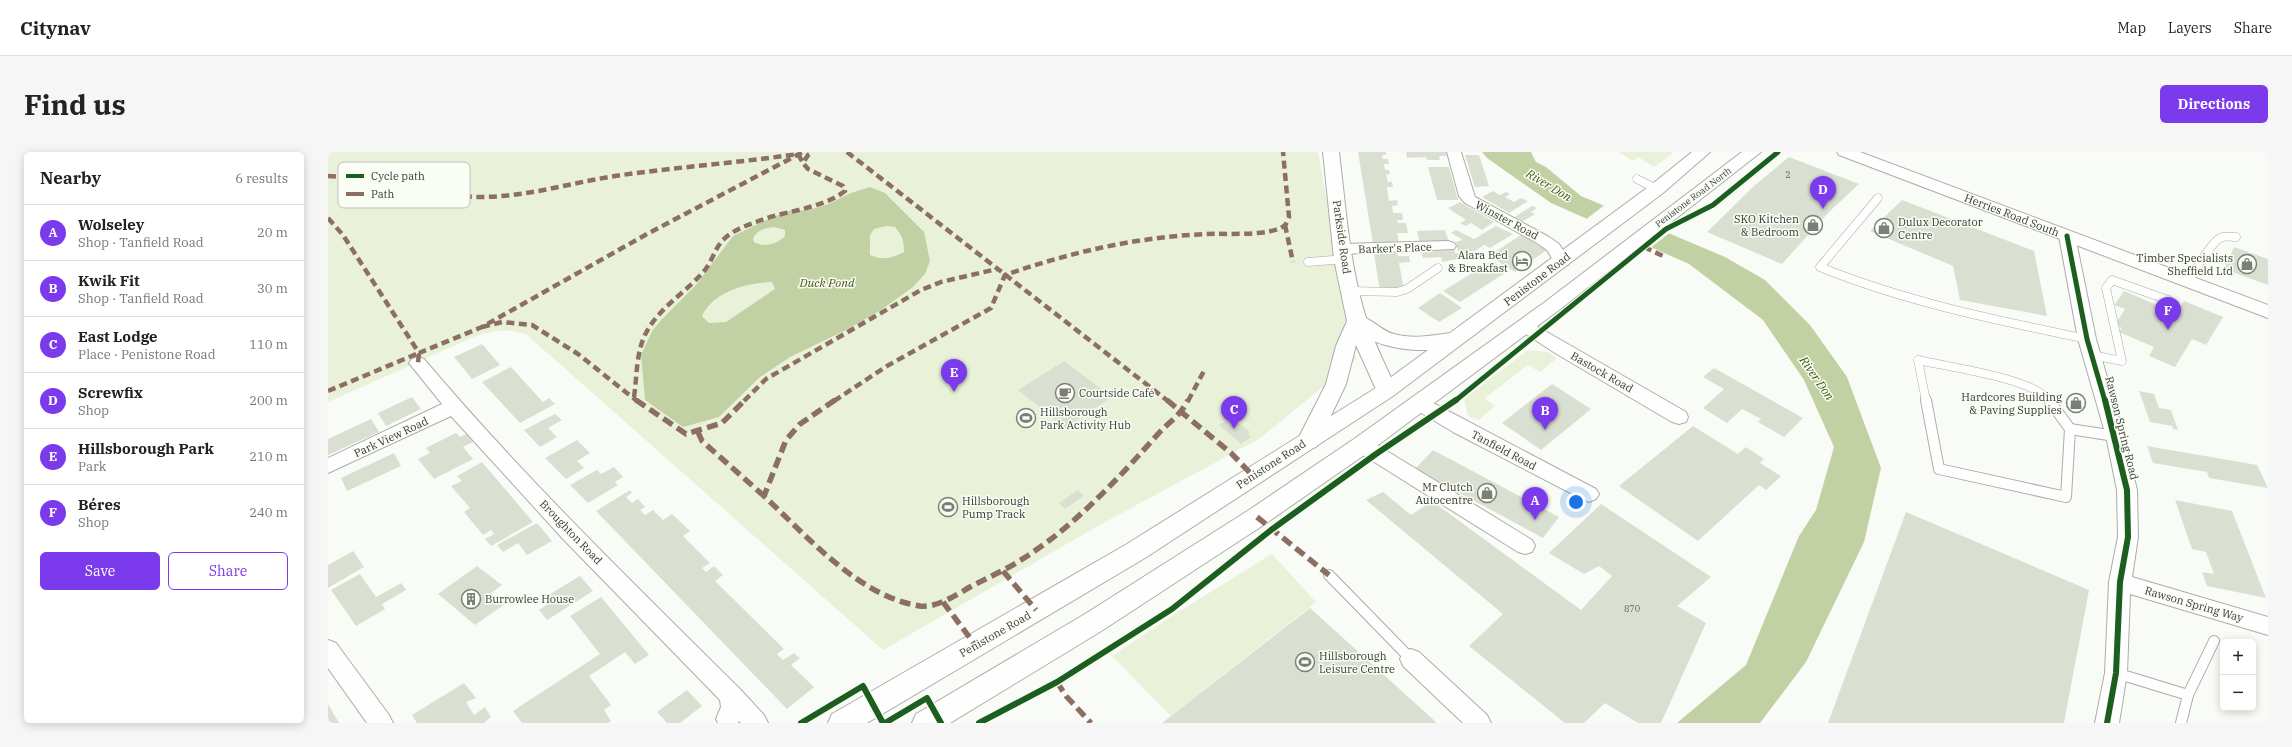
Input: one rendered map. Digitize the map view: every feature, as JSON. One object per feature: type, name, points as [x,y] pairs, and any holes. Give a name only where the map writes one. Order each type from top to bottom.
[{"type":"main road","name":"Parkside Road","points":[[1331,152],[1350,291],[1357,321],[1386,391],[1390,409],[1388,426]]},
{"type":"main road","name":"Penistone Road","points":[[842,723],[1136,551],[1386,391],[1651,194],[1702,152]]},
{"type":"main road","name":"Penistone Road North","points":[[1526,326],[1670,214],[1753,152]]},
{"type":"main road","name":"Herries Road South","points":[[1845,152],[2268,312]]},
{"type":"main road","points":[[926,723],[1094,622],[1256,517],[1362,445],[1526,326],[1503,304]]},
{"type":"main road","points":[[1308,441],[1336,384],[1346,346],[1357,321],[1384,338],[1399,341],[1435,343],[1458,338]]},
{"type":"street","name":"Winster Road","points":[[1454,152],[1466,196],[1470,200],[1543,240],[1553,247],[1562,261]]},
{"type":"street","name":"Rawson Spring Road","points":[[2067,236],[2090,347],[2115,436],[2127,490],[2128,537],[2120,582],[2116,673],[2107,723]]},
{"type":"street","name":"Barker's Place","points":[[1344,254],[1448,246]]},
{"type":"street","name":"Bastock Road","points":[[1526,326],[1561,349],[1679,417]]},
{"type":"street","name":"Broughton Road","points":[[418,363],[454,407],[576,538],[731,695],[756,723]]},
{"type":"street","name":"Tanfield Road","points":[[1420,403],[1460,427],[1589,494]]},
{"type":"street","name":"Park View Road","points":[[328,466],[454,407]]},
{"type":"street","points":[[1362,445],[1525,546]]},
{"type":"street","name":"Rawson Spring Way","points":[[2120,582],[2175,600],[2268,626]]},
{"type":"street","points":[[328,650],[381,723]]},
{"type":"street","points":[[1411,659],[1479,723]]},
{"type":"street","points":[[728,720],[733,707],[731,695]]},
{"type":"lane","points":[[1637,179],[1651,194]]},
{"type":"lane","points":[[1878,198],[1820,267],[1850,280],[1950,310],[2090,347],[2122,361],[2106,288],[2112,280],[2168,300]]},
{"type":"lane","points":[[2189,282],[2192,270],[2205,257],[2212,243],[2219,237],[2236,237]]},
{"type":"lane","points":[[1308,262],[1344,254]]},
{"type":"lane","points":[[1350,291],[1397,292],[1407,290],[1438,268]]},
{"type":"lane","points":[[2070,429],[2066,497],[1939,469],[1918,360],[2015,381],[2046,396],[2070,429],[2115,436]]},
{"type":"lane","points":[[1329,575],[1411,659]]},
{"type":"lane","points":[[2181,723],[2188,695],[2214,641]]},
{"type":"lane","points":[[2116,673],[2188,695]]},
{"type":"shaded area","points":[[328,152],[1318,152],[1356,360],[1259,439],[1105,522],[883,650],[527,335],[514,331],[502,331],[489,332],[476,336],[328,402]]},
{"type":"shaded area","points":[[1619,152],[1674,152],[1654,167],[1638,157],[1633,161]]},
{"type":"shaded area","points":[[1528,350],[1548,352],[1557,358],[1540,372],[1528,365],[1485,398],[1495,406],[1479,420],[1468,416],[1464,399]]},
{"type":"shaded area","points":[[1272,554],[1316,602],[1171,716],[1112,656],[1175,614]]},
{"type":"water","name":"River Don","points":[[1482,152],[1531,152],[1536,162],[1546,167],[1581,196],[1725,257],[1765,280],[1810,325],[1847,377],[1881,468],[1864,542],[1806,662],[1760,723],[1677,723],[1746,665],[1799,536],[1816,510],[1834,447],[1804,380],[1763,320],[1689,264],[1551,203],[1487,158]]},
{"type":"water","name":"Duck Pond","points":[[870,187],[885,193],[924,232],[930,261],[925,274],[913,287],[881,310],[846,330],[790,357],[760,377],[719,417],[683,427],[645,400],[641,355],[652,331],[696,285],[733,236],[788,211],[809,210],[826,205],[851,193]],"holes":[[[886,226],[895,227],[902,238],[904,252],[887,258],[879,258],[870,255],[870,235],[874,229]],[[774,227],[785,230],[785,236],[774,243],[766,245],[754,242],[753,239],[756,233],[764,229]],[[772,282],[775,289],[726,322],[709,323],[702,316],[707,307],[714,300],[732,290],[752,284]]]},
{"type":"pier","points":[[1606,204],[1672,231],[1649,249],[1585,220]]},
{"type":"building","points":[[1358,152],[1386,152],[1386,155],[1382,155],[1383,159],[1388,159],[1389,164],[1384,164],[1385,170],[1389,170],[1390,174],[1386,175],[1388,182],[1392,182],[1393,187],[1387,187],[1389,201],[1397,200],[1398,205],[1392,206],[1393,213],[1402,213],[1403,220],[1397,220],[1398,223],[1406,223],[1408,233],[1397,233],[1399,243],[1373,244]]},
{"type":"building","points":[[1406,152],[1446,152],[1447,156],[1439,156],[1440,160],[1427,160],[1426,157],[1407,158]]},
{"type":"building","points":[[1465,155],[1479,155],[1489,186],[1475,187]]},
{"type":"building","points":[[1789,157],[1859,184],[1829,212],[1782,264],[1707,232],[1754,186]]},
{"type":"building","points":[[1428,167],[1449,167],[1458,200],[1437,200]]},
{"type":"building","points":[[1493,191],[1500,195],[1506,192],[1510,194],[1505,197],[1514,202],[1521,198],[1528,201],[1509,213],[1482,197]]},
{"type":"building","points":[[1902,200],[2034,251],[2047,316],[1960,300],[1953,266],[1870,231]]},
{"type":"building","points":[[1460,202],[1494,222],[1482,230],[1471,223],[1466,226],[1460,223],[1466,220],[1448,208]]},
{"type":"building","points":[[1532,206],[1537,208],[1531,212],[1535,214],[1522,222],[1513,218]]},
{"type":"building","points":[[1496,226],[1513,234],[1490,248],[1484,245],[1475,251],[1458,251],[1456,242],[1463,240],[1451,233],[1456,230],[1474,239]]},
{"type":"building","points":[[1445,230],[1449,242],[1420,243],[1417,231]]},
{"type":"building","points":[[1521,235],[1547,250],[1515,272],[1489,256]]},
{"type":"building","name":"Timber Specialists Sheffield Ltd","points":[[2234,247],[2268,259],[2268,285],[2224,269]]},
{"type":"building","points":[[1454,250],[1455,253],[1461,253],[1463,258],[1442,262],[1441,257],[1423,258],[1421,252]]},
{"type":"building","points":[[1397,253],[1398,256],[1409,256],[1410,262],[1399,263],[1404,290],[1380,291],[1374,254]]},
{"type":"building","points":[[1492,261],[1508,271],[1460,302],[1443,291]]},
{"type":"building","points":[[2124,291],[2176,313],[2184,301],[2223,317],[2206,345],[2192,339],[2175,367],[2149,356],[2154,347],[2119,332],[2122,328],[2115,325],[2125,309],[2114,305]]},
{"type":"building","points":[[1440,293],[1462,308],[1439,322],[1418,308]]},
{"type":"building","points":[[482,344],[500,365],[472,379],[454,357]]},
{"type":"building","name":"Courtside Café","points":[[1064,361],[1112,397],[1065,428],[1018,390]]},
{"type":"building","points":[[511,367],[543,402],[549,398],[555,404],[520,423],[482,382]]},
{"type":"building","points":[[1714,368],[1803,418],[1784,437],[1758,422],[1761,419],[1742,409],[1727,423],[1703,408],[1724,389],[1703,377]]},
{"type":"building","points":[[1552,384],[1591,409],[1541,450],[1502,423]]},
{"type":"building","points":[[2139,391],[2154,394],[2159,408],[2171,410],[2178,430],[2173,429],[2172,426],[2150,422]]},
{"type":"building","points":[[412,397],[421,409],[386,426],[378,413]]},
{"type":"building","points":[[555,414],[562,420],[548,428],[557,437],[540,447],[524,430]]},
{"type":"building","points":[[371,419],[379,432],[328,455],[328,439]]},
{"type":"building","points":[[1229,419],[1234,422],[1236,421],[1250,432],[1248,434],[1251,437],[1241,444],[1219,425]]},
{"type":"building","points":[[1693,426],[1738,454],[1746,447],[1764,459],[1760,463],[1781,476],[1766,490],[1759,485],[1698,541],[1619,486]]},
{"type":"building","points":[[456,433],[460,437],[466,434],[473,442],[463,447],[473,459],[434,479],[418,459],[430,453],[426,448]]},
{"type":"building","points":[[577,440],[590,453],[577,461],[584,468],[566,479],[545,458]]},
{"type":"building","points":[[2147,446],[2257,465],[2268,488],[2209,478],[2207,472],[2153,463]]},
{"type":"building","name":"Mr Clutch Autocentre","points":[[1433,450],[1559,517],[1543,538],[1415,469]]},
{"type":"building","points":[[394,453],[401,466],[347,491],[341,478]]},
{"type":"building","points":[[482,462],[533,522],[491,546],[485,539],[494,534],[491,530],[483,535],[464,512],[470,508],[451,486],[462,481],[457,476]]},
{"type":"building","points":[[614,467],[623,477],[615,482],[618,485],[588,503],[570,485],[597,470],[601,474]]},
{"type":"building","points":[[630,490],[632,493],[626,497],[632,503],[638,499],[645,507],[640,510],[645,515],[653,510],[663,520],[672,514],[690,531],[683,536],[710,563],[702,568],[706,572],[714,566],[723,575],[715,581],[784,649],[777,654],[783,660],[794,653],[800,658],[791,665],[814,687],[787,709],[596,511]]},
{"type":"building","points":[[1078,490],[1084,496],[1065,509],[1059,503]]},
{"type":"building","points":[[1383,492],[1411,515],[1432,501],[1581,610],[1612,576],[1599,566],[1584,574],[1549,553],[1601,504],[1711,577],[1677,606],[1706,623],[1661,723],[1638,723],[1605,703],[1584,723],[1565,723],[1469,646],[1503,614],[1366,500]]},
{"type":"building","points":[[2175,500],[2232,511],[2266,598],[2207,586],[2202,572],[2214,574],[2206,552],[2192,549]]},
{"type":"building","points":[[1906,512],[2089,590],[2064,723],[1828,723]]},
{"type":"building","points":[[537,523],[552,541],[527,555],[518,543],[503,552],[497,545]]},
{"type":"building","points":[[353,551],[364,567],[328,588],[328,565]]},
{"type":"building","name":"Burrowlee House","points":[[477,566],[502,585],[491,593],[505,604],[475,625],[438,594]]},
{"type":"building","points":[[360,574],[376,597],[401,583],[406,590],[382,604],[385,609],[356,626],[331,590]]},
{"type":"building","points":[[580,576],[593,591],[547,620],[539,610],[551,602],[547,596]]},
{"type":"building","points":[[601,597],[649,655],[635,664],[625,652],[589,676],[611,705],[604,710],[611,721],[608,723],[522,723],[513,711],[600,654],[570,616]]},
{"type":"building","name":"Hillsborough Leisure Centre","points":[[1310,608],[1437,723],[1162,723],[1171,716]]},
{"type":"building","points":[[464,683],[476,698],[466,702],[474,715],[485,707],[491,717],[484,723],[417,723],[412,715]]},
{"type":"building","points":[[687,690],[702,706],[680,723],[667,723],[657,712]]},
{"type":"building","points":[[328,704],[339,723],[328,723]]},
{"type":"marked path","points":[[328,218],[343,235],[419,353],[482,327],[647,234],[803,152]]},
{"type":"marked path","points":[[634,397],[638,358],[642,343],[650,326],[657,317],[705,270],[722,241],[737,230],[756,222],[777,214],[828,202],[845,191],[843,186],[808,169],[803,163],[808,155],[813,152]]},
{"type":"marked path","points":[[847,152],[1182,412],[1232,454],[1253,476]]},
{"type":"marked path","points":[[1205,369],[1182,412],[1161,431],[1113,484],[1080,515],[1061,531],[1016,563],[943,602],[921,606],[887,596],[868,586],[843,568],[764,496],[786,440],[800,424],[887,366],[991,308],[1005,275],[1055,258],[1129,241],[1180,235],[1260,232],[1279,228],[1285,225],[1289,217],[1283,152]]},
{"type":"marked path","points":[[470,196],[514,195],[638,173],[798,154],[803,163]]},
{"type":"marked path","points":[[328,176],[338,177]]},
{"type":"marked path","points":[[1285,225],[1293,262]]},
{"type":"marked path","points":[[1644,247],[1665,257]]},
{"type":"marked path","points":[[482,327],[502,322],[532,325],[578,354],[643,406],[686,434],[722,423],[766,379],[921,290],[941,282],[997,269]]},
{"type":"marked path","points":[[328,391],[419,353],[418,363]]},
{"type":"marked path","points":[[698,432],[702,441],[764,496]]},
{"type":"marked path","points":[[1257,517],[1329,575]]},
{"type":"marked path","points":[[1003,571],[1036,610]]},
{"type":"marked path","points":[[943,602],[976,646]]},
{"type":"marked path","points":[[1057,682],[1066,696],[1091,723]]},
{"type":"cycle path","points":[[979,723],[1057,682],[1172,609],[1271,530],[1376,454],[1463,396],[1666,229],[1713,205],[1778,152]]},
{"type":"cycle path","points":[[2067,236],[2087,339],[2115,436],[2127,490],[2128,537],[2120,582],[2116,673],[2107,723]]},
{"type":"cycle path","points":[[801,723],[863,686],[883,723]]},
{"type":"cycle path","points":[[885,723],[927,698],[941,723]]},
{"type":"place","name":"Screwfix","points":[[1823,209]]},
{"type":"place","name":"SKO Kitchen & Bedroom","points":[[1813,225]]},
{"type":"place","name":"Dulux Decorator Centre","points":[[1884,228]]},
{"type":"place","name":"Alara Bed & Breakfast","points":[[1522,261]]},
{"type":"place","name":"Timber Specialists Sheffield Ltd","points":[[2247,264]]},
{"type":"place","name":"Béres","points":[[2168,330]]},
{"type":"place","name":"Hillsborough Park","points":[[954,392]]},
{"type":"place","name":"Courtside Café","points":[[1065,393]]},
{"type":"place","name":"Hardcores Building & Paving Supplies","points":[[2076,403]]},
{"type":"place","name":"Hillsborough Park Activity Hub","points":[[1026,418]]},
{"type":"place","name":"East Lodge","points":[[1234,429]]},
{"type":"place","name":"Kwik Fit","points":[[1545,430]]},
{"type":"place","name":"Mr Clutch Autocentre","points":[[1487,493]]},
{"type":"place","name":"Hillsborough Pump Track","points":[[948,507]]},
{"type":"place","name":"Wolseley","points":[[1535,520]]},
{"type":"place","name":"Burrowlee House","points":[[471,599]]},
{"type":"place","name":"Hillsborough Leisure Centre","points":[[1305,662]]}]
